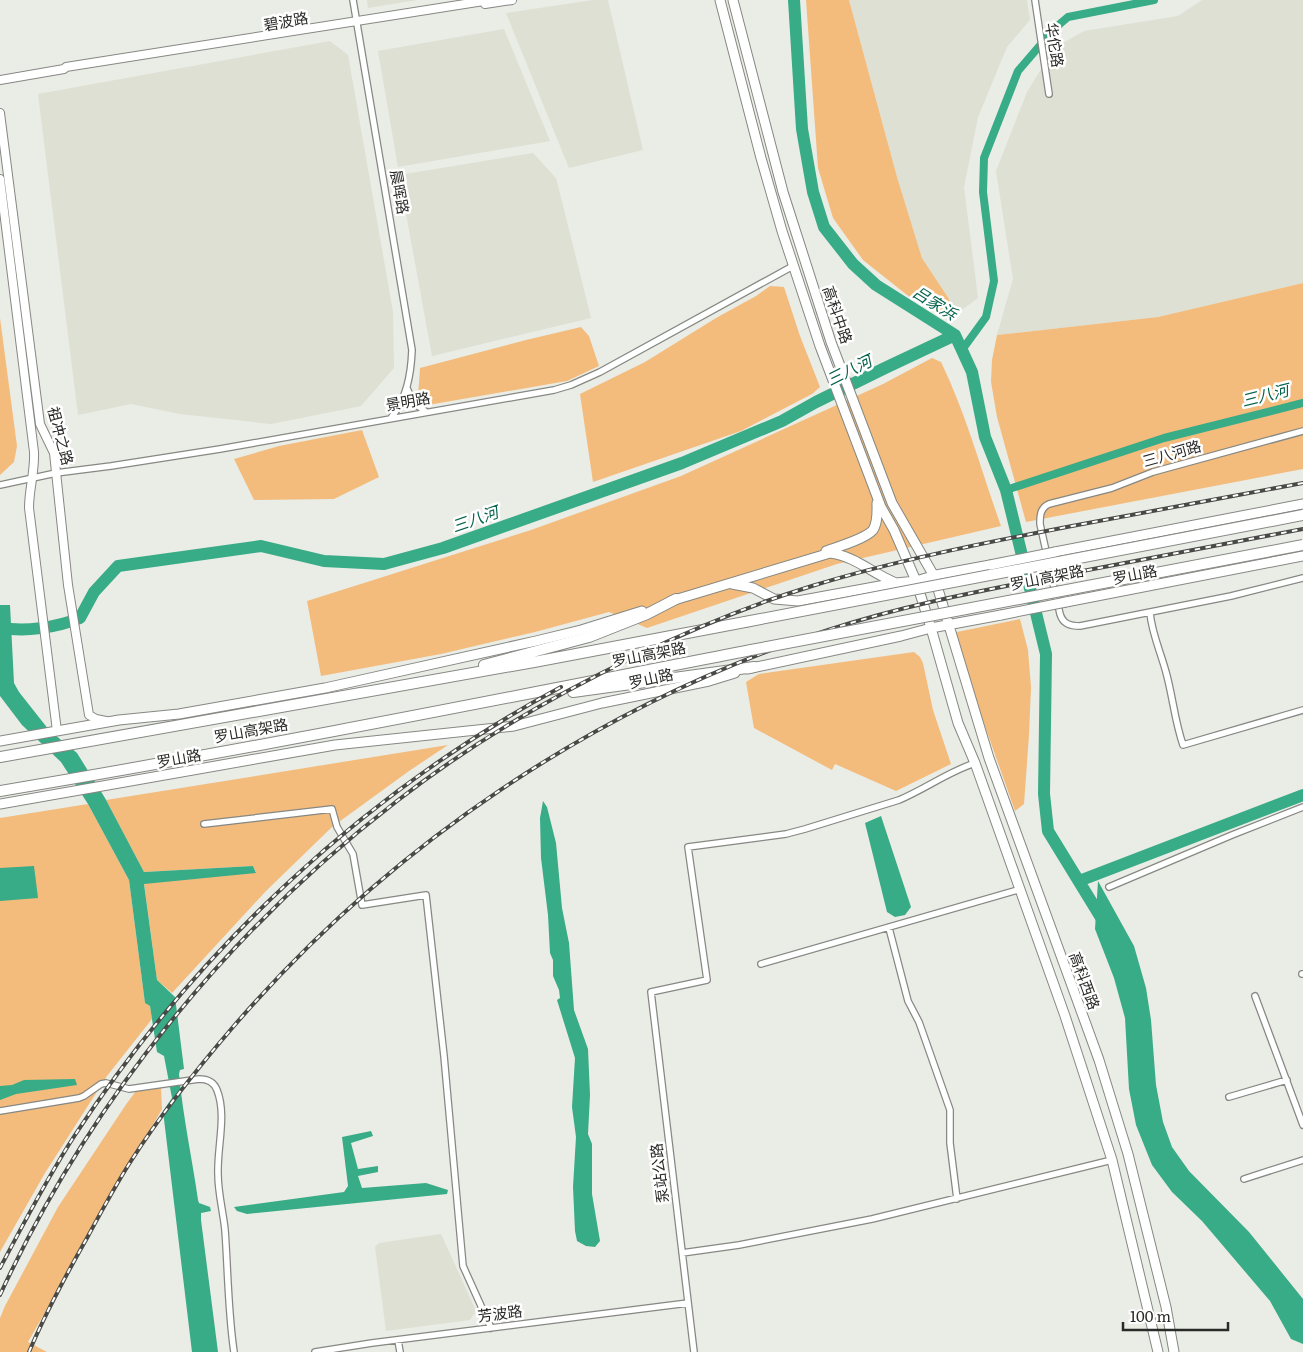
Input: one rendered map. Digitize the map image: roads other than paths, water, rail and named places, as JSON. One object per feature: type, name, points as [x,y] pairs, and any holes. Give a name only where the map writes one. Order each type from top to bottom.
[{"type":"highway","name":"罗山高架路","points":[[0,757],[534,662],[1303,515]]},
{"type":"highway","name":"罗山高架路","points":[[0,791],[451,710],[751,650],[1303,545]]},
{"type":"highway","points":[[447,677],[487,664],[589,637],[639,617],[676,599]]},
{"type":"highway","points":[[451,710],[754,667]]},
{"type":"main road","name":"碧波路","points":[[0,80],[64,69],[66,71],[490,0]]},
{"type":"main road","name":"碧波路","points":[[357,22],[512,0]]},
{"type":"main road","name":"高科中路","points":[[720,0],[761,158],[793,266],[840,402],[877,498],[916,581],[931,628]]},
{"type":"main road","name":"高科中路","points":[[733,0],[782,192],[819,308],[892,503],[934,576],[949,625]]},
{"type":"main road","name":"祖冲之路","points":[[0,113],[40,424],[54,454],[68,585],[89,715],[108,722]]},
{"type":"main road","name":"祖冲之路","points":[[0,179],[34,452],[34,477],[30,489],[29,508],[57,731]]},
{"type":"main road","points":[[812,557],[866,535],[873,530],[877,514],[877,498]]},
{"type":"main road","points":[[727,584],[754,588],[774,599],[790,601],[916,581],[990,564],[1303,504]]},
{"type":"main road","points":[[0,742],[108,722],[179,714],[370,678],[581,630],[830,552],[852,558],[896,583]]},
{"type":"main road","name":"罗山路","points":[[0,804],[364,741],[514,726],[602,703],[709,681],[754,667],[931,628],[1303,556]]},
{"type":"main road","name":"高科西路","points":[[949,625],[989,758],[1099,1060],[1128,1154],[1166,1307],[1174,1352]]},
{"type":"main road","name":"高科西路","points":[[931,628],[958,723],[975,763],[1021,889],[1112,1160],[1158,1352]]},
{"type":"street","name":"晨晖路","points":[[354,0],[411,335],[411,365],[407,388],[401,404],[391,418]]},
{"type":"street","name":"华佗路","points":[[1035,0],[1049,94]]},
{"type":"street","name":"景明路","points":[[0,485],[56,473],[211,451],[554,390],[585,380],[793,266]]},
{"type":"street","points":[[407,388],[413,402],[426,412]]},
{"type":"street","name":"三八河路","points":[[1150,613],[1080,626],[1065,623],[1060,614],[1041,534],[1042,510],[1049,504],[1112,488],[1153,472],[1303,431]]},
{"type":"street","points":[[1303,578],[1150,613],[1152,630],[1168,678],[1183,744],[1303,710]]},
{"type":"street","name":"泵站公路","points":[[694,1352],[651,992],[707,980],[688,847],[805,830],[899,800],[958,768],[975,763]]},
{"type":"street","points":[[1109,887],[1303,807]]},
{"type":"street","points":[[204,824],[332,809],[337,827],[353,854],[362,905],[426,895],[443,1046],[463,1266],[491,1328]]},
{"type":"street","points":[[761,964],[1021,889]]},
{"type":"street","points":[[889,928],[908,1001],[919,1022],[950,1110],[951,1150],[956,1199]]},
{"type":"street","points":[[1255,996],[1303,1125]]},
{"type":"street","points":[[0,1111],[79,1098],[101,1084],[106,1083],[129,1088],[195,1079],[207,1080],[214,1085],[218,1093],[221,1128],[218,1181],[223,1214],[229,1312],[234,1352]]},
{"type":"street","points":[[1228,1098],[1287,1080]]},
{"type":"street","points":[[682,1253],[715,1250],[804,1233],[956,1199],[1112,1160]]},
{"type":"street","points":[[1244,1179],[1303,1160]]},
{"type":"street","name":"芳波路","points":[[315,1352],[688,1303]]},
{"type":"street","points":[[398,1340],[400,1352]]},
{"type":"waterway","name":"吕家浜","points":[[794,0],[802,129],[813,192],[824,227],[853,264],[876,285],[955,335],[972,372],[985,437],[1006,490],[1046,654],[1044,794],[1048,831],[1105,924]]},
{"type":"waterway","points":[[962,350],[986,317],[994,281],[983,192],[984,158],[1018,71],[1055,28],[1068,17],[1154,0]]},
{"type":"waterway","name":"三八河","points":[[0,627],[9,629],[40,628],[80,618],[94,592],[118,566],[261,546],[324,561],[384,564],[443,548],[682,463],[782,421],[816,402],[955,335]]},
{"type":"waterway","name":"三八河","points":[[1006,490],[1164,438],[1303,403]]},
{"type":"waterway","points":[[1079,881],[1303,795]]},
{"type":"railway","points":[[0,1295],[36,1224],[76,1155],[120,1088],[169,1024],[221,963],[277,905],[335,851],[424,780],[481,742],[540,706],[601,673],[698,628],[789,593],[876,568],[973,546],[1303,483]]},
{"type":"railway","points":[[29,1352],[64,1280],[125,1170],[167,1109],[219,1043],[294,961],[360,899],[429,841],[502,789],[578,741],[658,699],[740,662],[825,631],[885,613],[975,592],[1303,529]]},
{"type":"railway","points":[[0,1268],[36,1201],[75,1135],[123,1067],[175,1001],[231,939],[290,881],[353,826],[420,775],[489,729],[561,687]]}]
